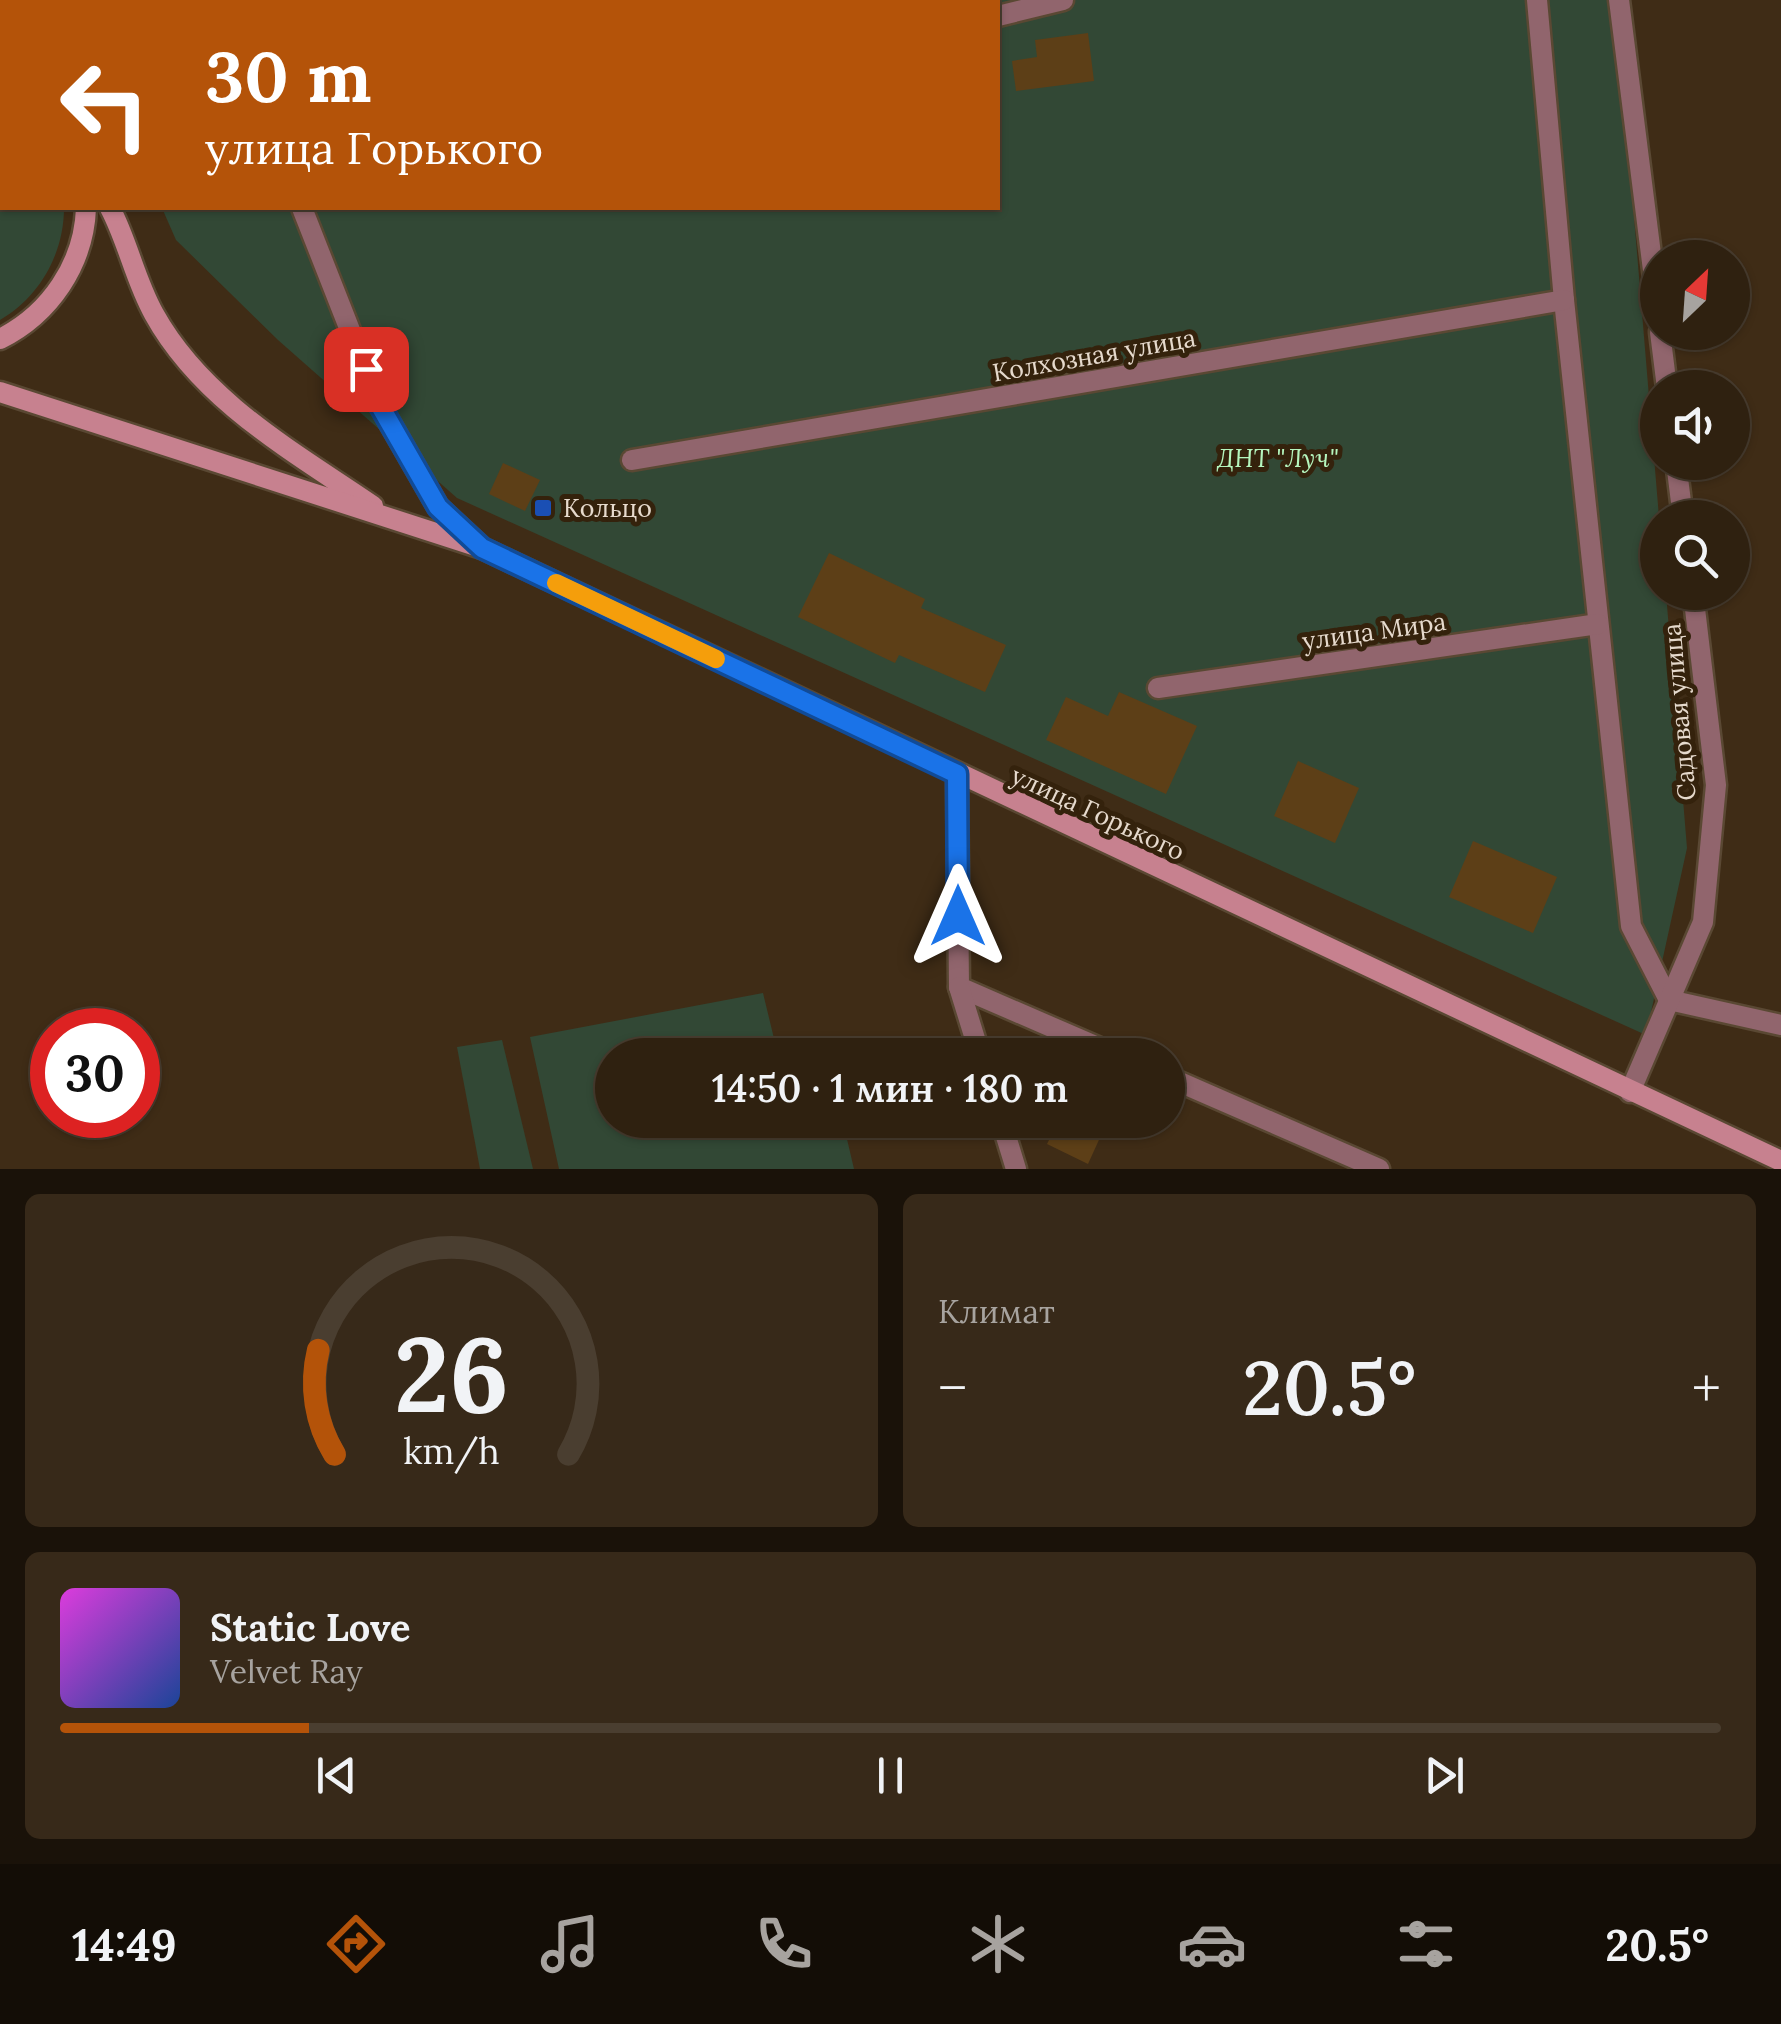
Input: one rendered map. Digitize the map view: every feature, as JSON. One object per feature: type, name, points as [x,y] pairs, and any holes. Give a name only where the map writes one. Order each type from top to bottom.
[{"type":"main road","points":[[0,338],[22,328],[54,297],[76,258],[86,210]]},
{"type":"main road","points":[[111,210],[154,314],[186,360],[221,397],[270,436],[391,519]]},
{"type":"main road","name":"улица Горького","points":[[0,392],[482,548],[1781,1160]]},
{"type":"street","points":[[1000,16],[1063,0]]},
{"type":"street","points":[[1537,0],[1564,300],[1631,926],[1670,1000],[1781,1025]]},
{"type":"street","points":[[1619,0],[1649,240]]},
{"type":"street","points":[[303,210],[379,404],[438,507],[482,548]]},
{"type":"street","name":"Колхозная улица","points":[[632,460],[1564,300]]},
{"type":"street","name":"Садовая улица","points":[[1630,1092],[1703,922],[1716,785],[1694,610]]},
{"type":"street","name":"улица Мира","points":[[1158,688],[1598,624]]},
{"type":"street","points":[[957,774],[959,987],[975,1038]]},
{"type":"street","points":[[959,987],[1077,1038]]},
{"type":"street","points":[[1185,1084],[1380,1169]]},
{"type":"street","points":[[1007,1138],[1016,1169]]},
{"type":"green space","name":"ДНТ \"Луч\"","points":[[1000,0],[1616,0],[1640,289],[1640,350],[1645,350],[1647,370],[1640,370],[1640,480],[1656,480],[1658,500],[1640,500],[1640,610],[1667,610],[1687,848],[1646,1035],[457,498],[278,340],[176,240],[163,210],[1000,210]]},
{"type":"green space","points":[[0,210],[64,210],[60,241],[47,272],[27,299],[0,320]]},
{"type":"green space","points":[[763,993],[774,1038],[595,1038],[595,1138],[847,1138],[854,1169],[559,1169],[530,1037]]},
{"type":"green space","points":[[502,1040],[533,1169],[480,1169],[457,1047]]},
{"type":"building","points":[[1088,33],[1094,81],[1016,91],[1012,61],[1037,57],[1035,40]]},
{"type":"building","points":[[503,463],[540,480],[525,511],[489,494]]},
{"type":"building","points":[[829,553],[925,599],[921,608],[1006,645],[985,692],[899,655],[895,663],[798,617]]},
{"type":"building","points":[[1119,692],[1197,726],[1166,794],[1046,740],[1066,697],[1108,716]]},
{"type":"building","points":[[1298,761],[1359,788],[1335,843],[1274,816]]},
{"type":"building","points":[[1473,841],[1557,877],[1533,933],[1449,897]]},
{"type":"building","points":[[1050,1138],[1100,1138],[1088,1164],[1047,1144]]},
{"type":"slow traffic","points":[[556,583],[716,659]]},
{"type":"place","name":"Кольцо","points":[[543,508]]},
{"type":"route","points":[[366,369],[379,404],[438,507],[482,548],[957,774],[958,916]]}]
